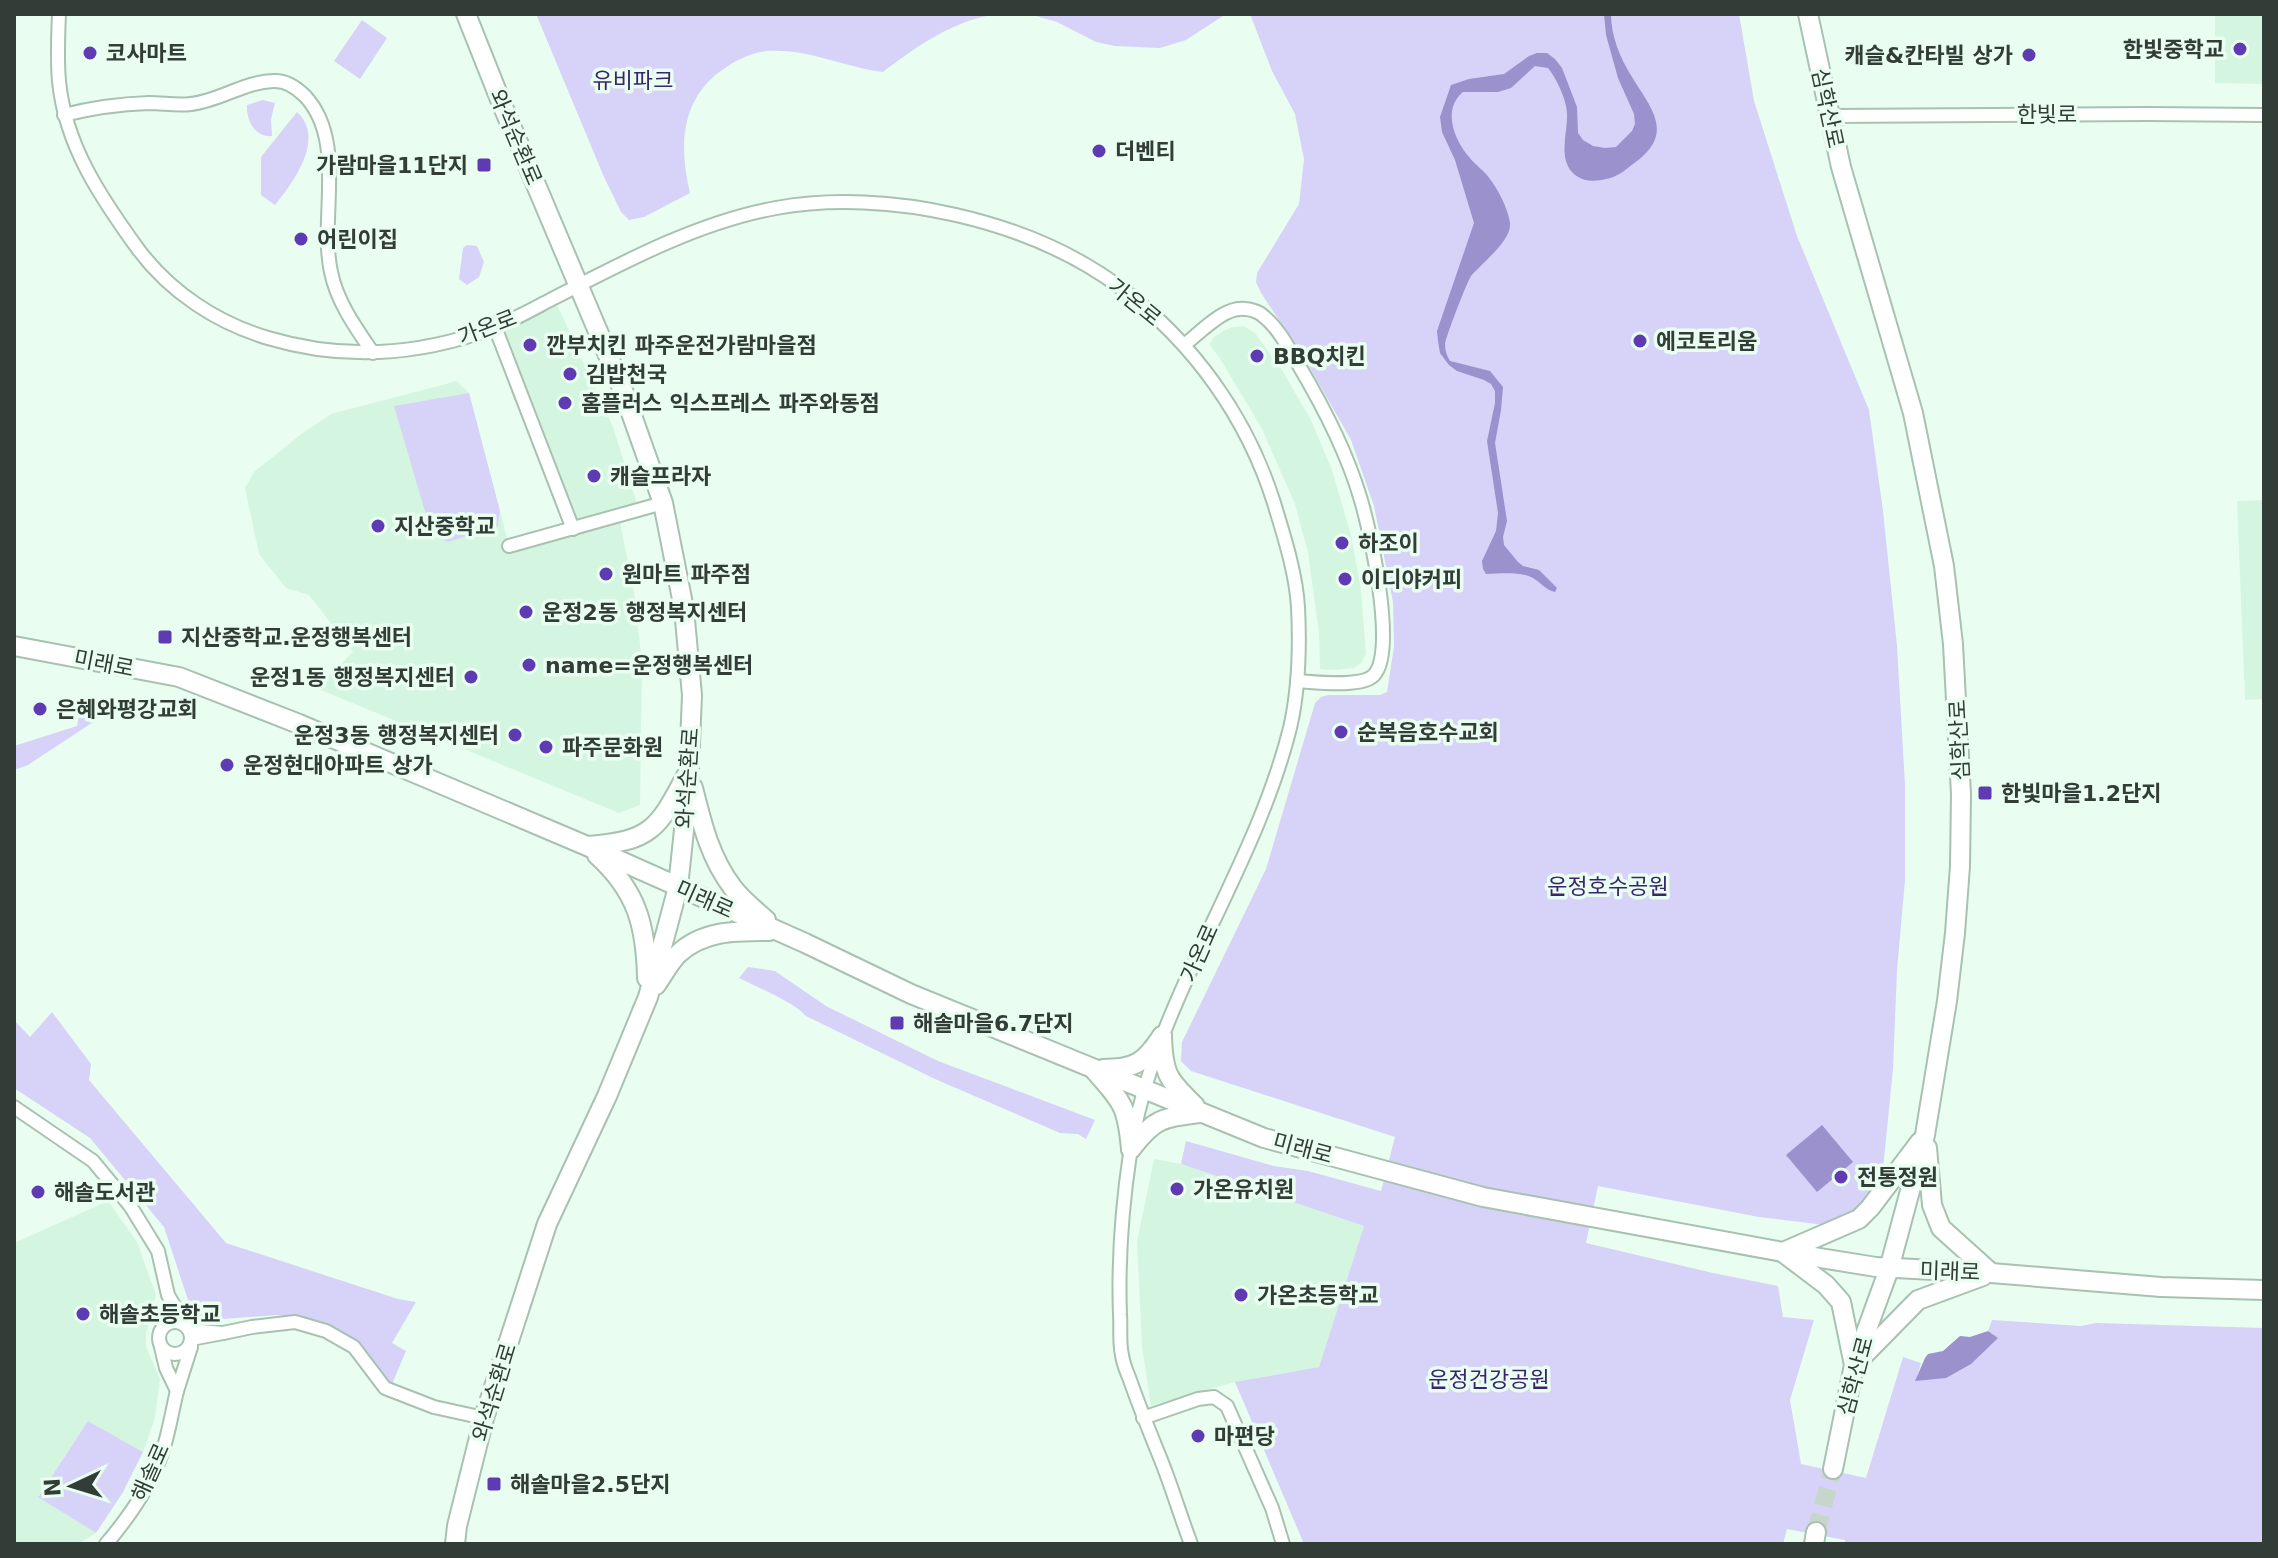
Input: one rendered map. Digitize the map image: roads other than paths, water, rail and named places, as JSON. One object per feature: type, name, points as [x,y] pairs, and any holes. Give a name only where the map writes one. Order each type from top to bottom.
[{"type":"street","name":"가온로","points":[[59,14],[59,86],[64,115],[78,153],[110,211],[147,260],[168,281],[215,317],[243,331],[313,350],[373,353],[427,347],[495,327],[674,240],[755,213],[834,201],[931,211],[990,224],[1069,255],[1120,287],[1200,362],[1238,419],[1268,483],[1284,535],[1298,600],[1297,681],[1291,725],[1265,808],[1162,1036],[1143,1089],[1131,1149],[1122,1221],[1119,1295],[1122,1355],[1191,1544]]},
{"type":"street","name":"와석순환로","points":[[455,1544],[484,1418],[547,1224],[607,1096],[648,997],[678,887],[689,770],[692,695],[684,609],[663,503],[624,393],[466,14]]},
{"type":"street","name":"심학산로","points":[[1808,14],[1841,167],[1913,413],[1944,566],[1953,644],[1961,779],[1960,866],[1947,1001],[1925,1135],[1889,1269],[1854,1365],[1833,1469]]},
{"type":"street","points":[[64,115],[85,109],[148,103],[193,104],[235,89],[274,81],[291,84],[315,110],[326,138],[329,155],[328,259],[338,295],[373,353]]},
{"type":"street","points":[[117,107],[123,121]]},
{"type":"street","name":"한빛로","points":[[1830,116],[2264,115]]},
{"type":"street","points":[[338,295],[346,283]]},
{"type":"street","points":[[1184,345],[1234,309],[1244,308],[1261,314],[1282,337],[1322,403],[1360,496],[1381,601],[1381,666],[1374,676],[1359,683],[1297,681]]},
{"type":"street","points":[[495,327],[573,529]]},
{"type":"street","points":[[509,546],[663,503]]},
{"type":"street","name":"미래로","points":[[14,646],[179,677],[299,724],[587,846],[911,994],[1264,1138],[1483,1197],[1889,1269],[1991,1273],[2161,1287],[2264,1290]]},
{"type":"street","points":[[587,846],[618,843],[649,832],[667,810],[689,770]]},
{"type":"street","points":[[689,770],[703,830],[716,863],[735,891],[777,931]]},
{"type":"street","points":[[587,846],[610,867],[635,902],[647,950],[648,997]]},
{"type":"street","points":[[648,997],[677,954],[700,938],[734,931],[777,931]]},
{"type":"street","points":[[1093,1069],[1121,1069],[1136,1065],[1149,1056],[1162,1036]]},
{"type":"street","points":[[1162,1036],[1163,1061],[1168,1076],[1201,1113]]},
{"type":"street","points":[[1093,1069],[1125,1108],[1131,1149]]},
{"type":"street","points":[[14,1107],[93,1161],[124,1198],[158,1251],[168,1295],[189,1332],[188,1348],[180,1354],[170,1354],[161,1347]]},
{"type":"street","points":[[1131,1149],[1154,1123],[1170,1117],[1201,1113]]},
{"type":"street","points":[[1854,1365],[1841,1302],[1826,1285],[1783,1252],[1859,1219],[1925,1135]]},
{"type":"street","points":[[1854,1365],[1918,1300],[1991,1273],[1941,1228],[1932,1205],[1925,1135]]},
{"type":"street","points":[[168,1295],[158,1337],[166,1368],[177,1391]]},
{"type":"street","points":[[160,1331],[173,1322],[189,1332],[223,1333],[295,1322],[326,1331],[354,1347],[385,1388],[434,1407],[484,1418]]},
{"type":"street","name":"해솔로","points":[[106,1544],[138,1504],[163,1451],[191,1347],[189,1332]]},
{"type":"street","points":[[1143,1418],[1198,1399],[1214,1397],[1227,1406],[1272,1508],[1283,1544]]},
{"type":"tunnel","points":[[1816,1532],[1833,1469]]},
{"type":"place","name":"한빛중학교","points":[[2240,49]]},
{"type":"place","name":"코사마트","points":[[90,53]]},
{"type":"place","name":"캐슬&칸타빌 상가","points":[[2029,55]]},
{"type":"place","name":"더벤티","points":[[1099,151]]},
{"type":"place","name":"가람마을11단지","points":[[484,165]]},
{"type":"place","name":"어린이집","points":[[301,239]]},
{"type":"place","name":"에코토리움","points":[[1640,341]]},
{"type":"place","name":"깐부치킨 파주운전가람마을점","points":[[530,345]]},
{"type":"place","name":"BBQ치킨","points":[[1257,356]]},
{"type":"place","name":"김밥천국","points":[[570,374]]},
{"type":"place","name":"홈플러스 익스프레스 파주와동점","points":[[565,403]]},
{"type":"place","name":"캐슬프라자","points":[[594,476]]},
{"type":"place","name":"지산중학교","points":[[378,526]]},
{"type":"place","name":"하조이","points":[[1342,543]]},
{"type":"place","name":"원마트 파주점","points":[[606,574]]},
{"type":"place","name":"이디야커피","points":[[1345,579]]},
{"type":"place","name":"운정2동 행정복지센터","points":[[526,612]]},
{"type":"place","name":"지산중학교.운정행복센터","points":[[165,637]]},
{"type":"place","name":"name=운정행복센터","points":[[529,665]]},
{"type":"place","name":"운정1동 행정복지센터","points":[[471,677]]},
{"type":"place","name":"은혜와평강교회","points":[[40,709]]},
{"type":"place","name":"순복음호수교회","points":[[1341,732]]},
{"type":"place","name":"운정3동 행정복지센터","points":[[515,735]]},
{"type":"place","name":"파주문화원","points":[[546,747]]},
{"type":"place","name":"운정현대아파트 상가","points":[[227,765]]},
{"type":"place","name":"한빛마을1.2단지","points":[[1985,793]]},
{"type":"place","name":"해솔마을6.7단지","points":[[897,1023]]},
{"type":"place","name":"전통정원","points":[[1841,1177]]},
{"type":"place","name":"가온유치원","points":[[1177,1189]]},
{"type":"place","name":"해솔도서관","points":[[38,1192]]},
{"type":"place","name":"가온초등학교","points":[[1241,1295]]},
{"type":"place","name":"해솔초등학교","points":[[83,1314]]},
{"type":"place","name":"마편당","points":[[1198,1436]]},
{"type":"place","name":"해솔마을2.5단지","points":[[494,1484]]},
{"type":"park label","name":"유비파크","points":[[633,80]]},
{"type":"park label","name":"운정호수공원","points":[[1608,886]]},
{"type":"park label","name":"운정건강공원","points":[[1489,1379]]}]
